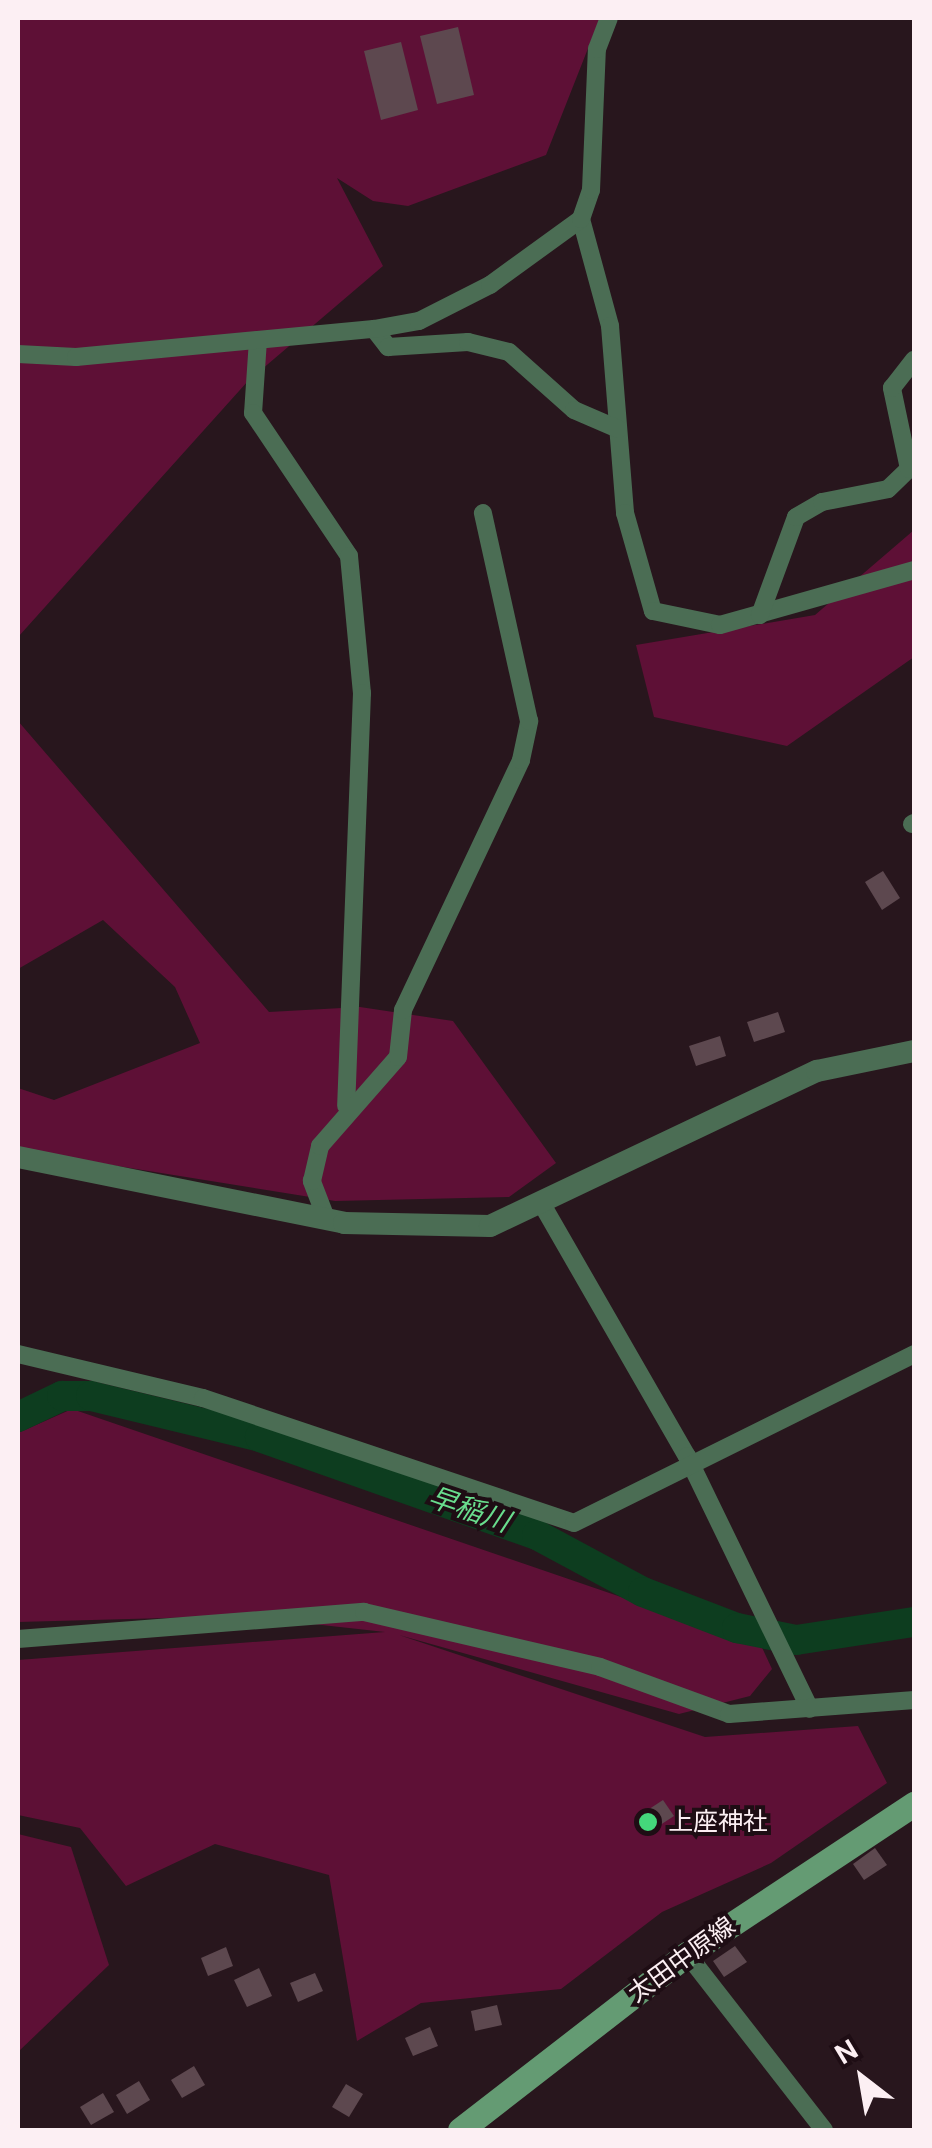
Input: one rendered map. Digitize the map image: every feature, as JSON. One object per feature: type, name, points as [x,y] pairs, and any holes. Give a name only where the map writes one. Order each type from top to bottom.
[{"type":"main road","name":"太田中原線","points":[[460,2130],[687,1954],[914,1804]]},
{"type":"street","points":[[18,354],[258,340],[374,328],[419,321],[490,286],[580,219],[591,190],[597,49],[609,18]]},
{"type":"street","points":[[580,219],[610,326],[626,513],[653,611],[720,625],[914,570]]},
{"type":"street","points":[[374,328],[388,347],[468,342],[509,352],[574,410],[618,429]]},
{"type":"street","points":[[258,340],[253,413],[348,556],[362,693],[346,1106],[312,1181],[326,1218]]},
{"type":"street","points":[[760,616],[796,517],[822,502],[888,489],[909,469],[892,388],[914,360]]},
{"type":"street","points":[[346,1106],[398,1057],[403,1010],[521,760],[529,720],[482,514]]},
{"type":"street","points":[[18,1157],[326,1218],[459,1229],[542,1206],[817,1071],[914,1050]]},
{"type":"street","points":[[542,1206],[690,1465],[810,1709]]},
{"type":"street","points":[[18,1354],[203,1398],[574,1524],[914,1354]]},
{"type":"street","points":[[18,1639],[382,1614],[600,1667],[729,1714],[914,1700]]},
{"type":"street","points":[[687,1954],[824,2130]]},
{"type":"shaded area","points":[[18,18],[600,18],[546,155],[408,206],[373,201],[337,178],[383,266],[248,381],[19,636]]},
{"type":"shaded area","points":[[914,530],[914,657],[787,746],[654,717],[636,645],[815,615]]},
{"type":"shaded area","points":[[18,721],[269,1012],[360,1007],[453,1021],[556,1163],[509,1197],[335,1201],[18,1150],[18,1088],[54,1100],[200,1043],[175,987],[103,920],[18,969]]},
{"type":"shaded area","points":[[72,1409],[621,1597],[751,1624],[772,1669],[750,1696],[679,1714],[399,1635],[705,1737],[858,1726],[887,1783],[771,1863],[662,1912],[561,1989],[421,2003],[357,2041],[329,1875],[215,1844],[126,1886],[80,1828],[18,1815],[18,1660],[385,1632],[240,1616],[18,1622],[18,1433]]},
{"type":"shaded area","points":[[18,1834],[71,1847],[109,1965],[18,2052]]},
{"type":"building","points":[[458,27],[474,95],[437,104],[420,36]]},
{"type":"building","points":[[401,42],[418,110],[381,120],[364,51]]},
{"type":"building","points":[[883,871],[900,898],[882,910],[865,882]]},
{"type":"building","points":[[778,1012],[785,1032],[754,1042],[747,1022]]},
{"type":"building","points":[[720,1036],[726,1056],[696,1066],[689,1046]]},
{"type":"building","points":[[663,1800],[674,1816],[651,1831],[640,1815]]},
{"type":"building","points":[[875,1848],[887,1865],[864,1880],[853,1864]]},
{"type":"building","points":[[735,1946],[747,1962],[724,1977],[713,1961]]},
{"type":"building","points":[[226,1947],[233,1966],[208,1976],[201,1958]]},
{"type":"building","points":[[259,1968],[272,1996],[247,2007],[234,1980]]},
{"type":"building","points":[[315,1973],[323,1991],[298,2002],[290,1983]]},
{"type":"building","points":[[497,2005],[502,2025],[475,2031],[471,2011]]},
{"type":"building","points":[[430,2027],[438,2046],[413,2056],[405,2038]]},
{"type":"building","points":[[194,2066],[205,2085],[182,2098],[171,2080]]},
{"type":"building","points":[[139,2081],[150,2100],[127,2114],[116,2095]]},
{"type":"building","points":[[346,2084],[363,2094],[349,2117],[332,2107]]},
{"type":"building","points":[[103,2093],[114,2112],[91,2125],[80,2107]]},
{"type":"waterway","name":"早稲川","points":[[18,1417],[62,1396],[91,1396],[260,1437],[537,1535],[643,1592],[737,1628],[796,1640],[914,1622]]},
{"type":"place","name":"上座神社","points":[[648,1822]]}]
